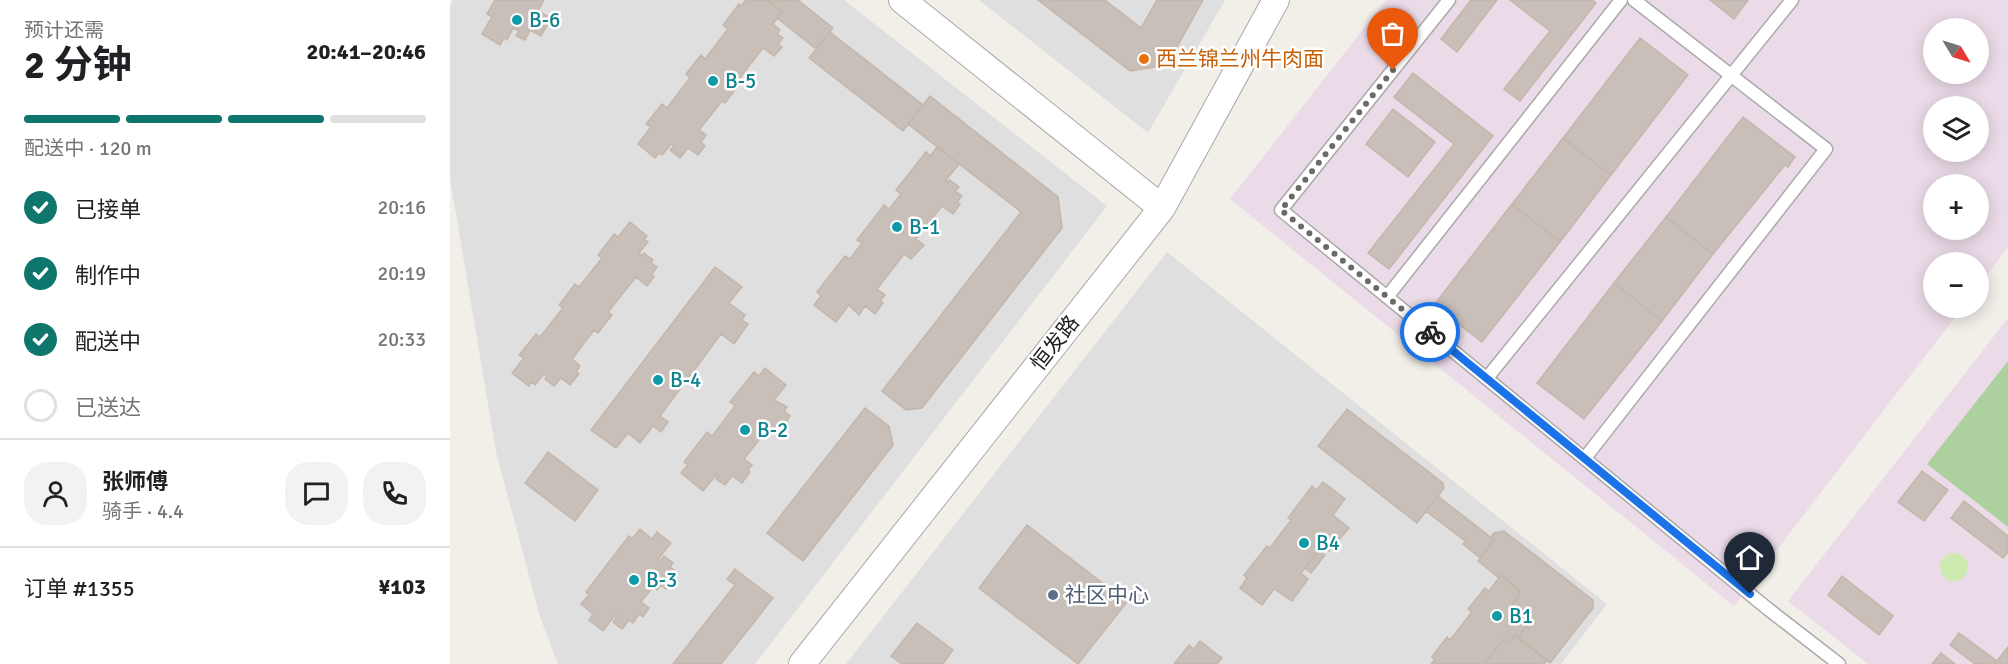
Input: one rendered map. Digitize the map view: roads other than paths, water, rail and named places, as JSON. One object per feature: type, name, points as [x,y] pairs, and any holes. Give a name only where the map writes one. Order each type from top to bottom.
[{"type":"street","points":[[902,0],[1162,208]]},
{"type":"street","name":"恒发路","points":[[802,664],[1162,208],[1276,0]]},
{"type":"lane","points":[[1449,0],[1281,210],[1839,664]]},
{"type":"lane","points":[[1387,297],[1621,0]]},
{"type":"lane","points":[[1585,458],[1826,149],[1634,0]]},
{"type":"lane","points":[[1487,378],[1792,0]]},
{"type":"place","name":"B-6","points":[[517,20]]},
{"type":"place","name":"西兰锦兰州牛肉面","points":[[1144,59]]},
{"type":"place","name":"B-5","points":[[713,81]]},
{"type":"place","name":"B-1","points":[[897,227]]},
{"type":"place","name":"B-4","points":[[658,380]]},
{"type":"place","name":"B-2","points":[[745,430]]},
{"type":"place","name":"B4","points":[[1304,543]]},
{"type":"place","name":"B-3","points":[[634,580]]},
{"type":"place","name":"社区中心","points":[[1053,595]]},
{"type":"place","name":"B1","points":[[1497,616]]}]
